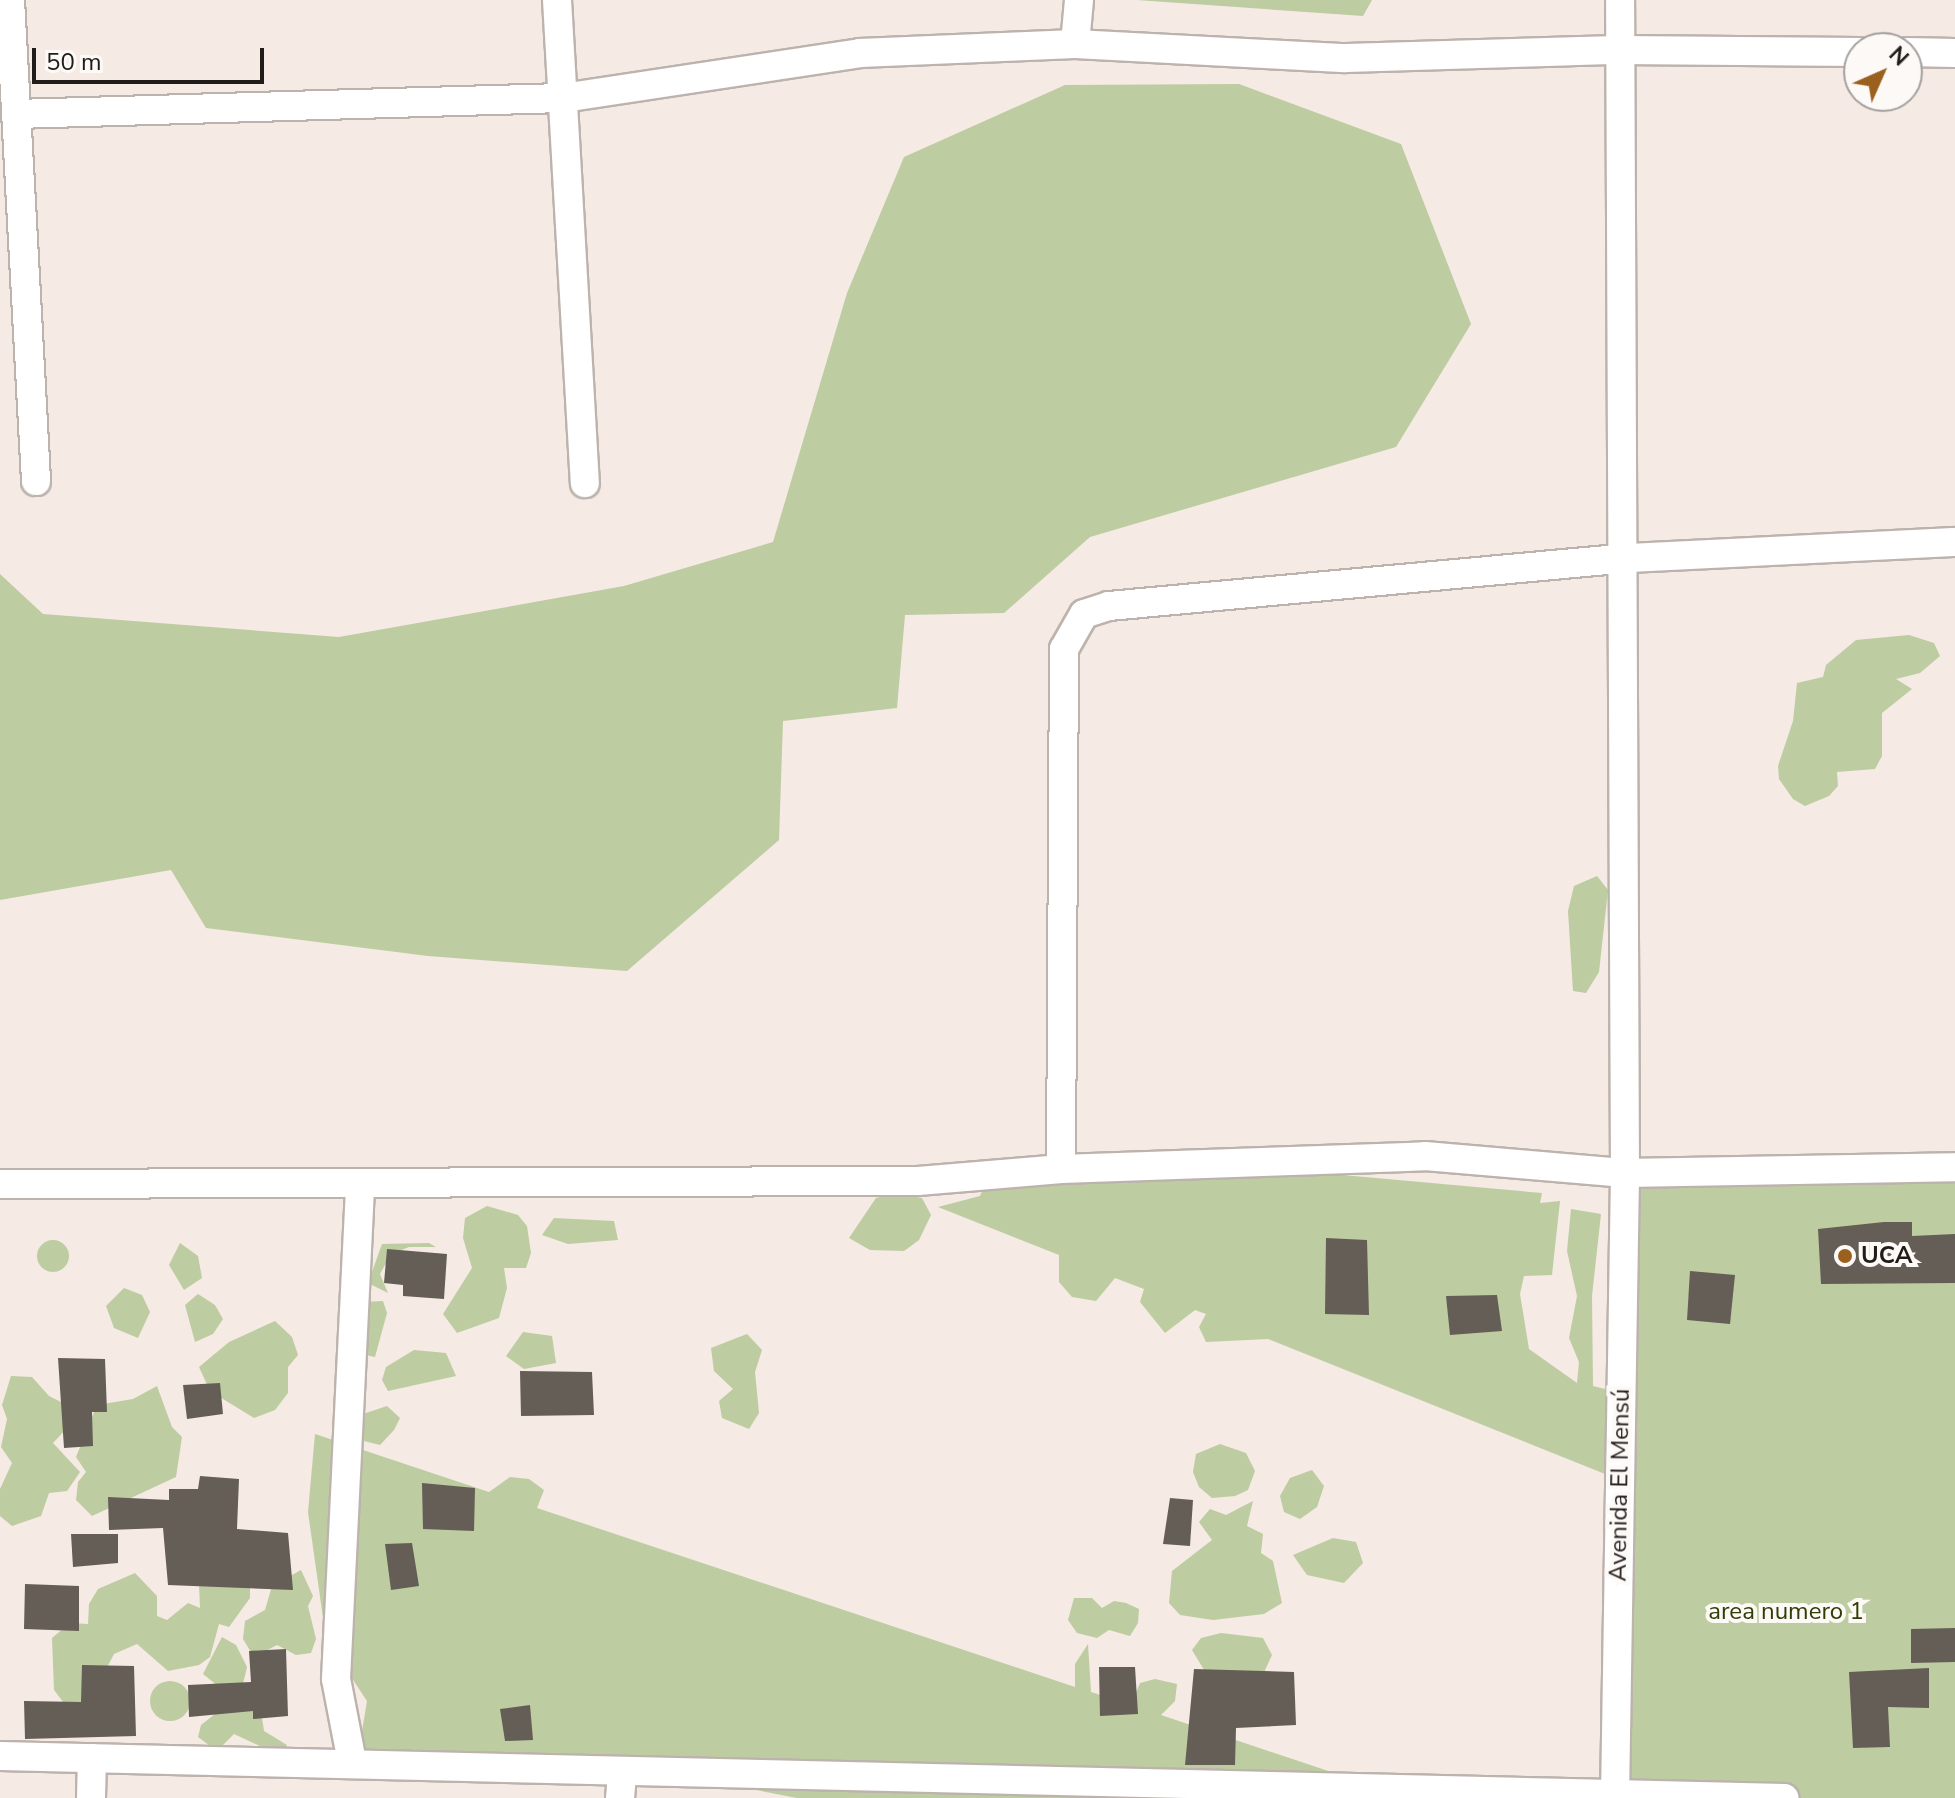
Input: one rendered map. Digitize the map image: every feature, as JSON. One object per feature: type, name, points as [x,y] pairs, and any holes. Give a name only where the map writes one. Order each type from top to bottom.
[{"type":"street","points":[[10,0],[36,481]]},
{"type":"street","points":[[557,0],[585,483]]},
{"type":"street","points":[[1075,44],[1079,0]]},
{"type":"street","name":"Avenida El Mensú","points":[[1615,1796],[1625,1173],[1620,0]]},
{"type":"street","points":[[16,114],[563,98],[860,53],[1075,44],[1346,58],[1620,50],[1843,52]]},
{"type":"street","points":[[1923,52],[1955,53]]},
{"type":"street","points":[[1061,1169],[1064,649],[1084,614],[1109,606],[1621,558],[1955,542]]},
{"type":"street","points":[[0,1184],[360,1185],[486,1180],[918,1181],[1061,1169],[1425,1156],[1625,1173],[1955,1167]]},
{"type":"street","points":[[352,1762],[336,1679],[360,1185]]},
{"type":"street","points":[[0,1756],[352,1762],[621,1786],[1785,1798]]},
{"type":"street","points":[[91,1798],[92,1758]]},
{"type":"green space","points":[[1137,0],[1372,0],[1363,16]]},
{"type":"green space","points":[[1239,84],[1401,144],[1471,324],[1396,447],[1090,537],[1004,613],[905,615],[897,708],[783,721],[779,840],[627,971],[428,956],[206,928],[171,870],[0,900],[0,574],[43,614],[339,637],[624,586],[773,542],[847,293],[904,157],[1065,85]]},
{"type":"green space","points":[[1909,635],[1934,643],[1940,656],[1920,673],[1896,679],[1912,689],[1882,713],[1882,756],[1875,769],[1837,772],[1838,786],[1829,796],[1805,806],[1793,799],[1779,779],[1778,766],[1793,721],[1797,683],[1823,677],[1826,665],[1856,640]]},
{"type":"green space","points":[[1597,876],[1608,890],[1599,972],[1586,993],[1573,991],[1568,911],[1574,886]]},
{"type":"green space","name":"area numero 1","points":[[1955,1159],[1955,1798],[1615,1798],[1620,1480],[1268,1339],[1206,1342],[1199,1327],[1206,1314],[1195,1310],[1165,1333],[1140,1302],[1144,1289],[1115,1278],[1096,1301],[1072,1297],[1059,1282],[1059,1255],[938,1207],[980,1196],[986,1182],[1001,1180],[1008,1189],[1106,1163],[1287,1170],[1542,1193],[1540,1203],[1560,1201],[1552,1275],[1524,1276],[1520,1294],[1529,1349],[1577,1383],[1579,1362],[1569,1338],[1577,1296],[1567,1251],[1571,1209],[1601,1214],[1592,1296],[1593,1386],[1621,1393],[1625,1173]]},
{"type":"green space","points":[[896,1193],[922,1198],[931,1215],[919,1240],[904,1251],[870,1250],[849,1238],[876,1198]]},
{"type":"green space","points":[[487,1206],[518,1215],[527,1226],[531,1253],[526,1268],[504,1268],[507,1288],[499,1318],[457,1333],[443,1314],[472,1268],[463,1238],[465,1218]]},
{"type":"green space","points":[[554,1218],[614,1221],[618,1240],[568,1244],[542,1235]]},
{"type":"green space","points":[[53,1240],[64,1245],[69,1256],[64,1267],[53,1272],[42,1267],[37,1256],[42,1245]]},
{"type":"green space","points":[[180,1243],[198,1256],[202,1278],[184,1290],[169,1265]]},
{"type":"green space","points":[[429,1243],[436,1247],[409,1247],[391,1254],[380,1274],[388,1293],[368,1283],[382,1244]]},
{"type":"green space","points":[[124,1288],[142,1295],[150,1312],[138,1338],[114,1328],[106,1306]]},
{"type":"green space","points":[[198,1294],[215,1305],[223,1319],[213,1334],[195,1342],[185,1305]]},
{"type":"green space","points":[[383,1301],[387,1313],[375,1357],[366,1355],[359,1333],[364,1302]]},
{"type":"green space","points":[[275,1321],[292,1337],[298,1355],[288,1367],[288,1393],[275,1410],[254,1418],[210,1391],[199,1367],[229,1342]]},
{"type":"green space","points":[[523,1332],[552,1336],[556,1363],[524,1369],[506,1356]]},
{"type":"green space","points":[[747,1334],[762,1350],[755,1372],[759,1413],[749,1429],[722,1418],[719,1401],[733,1389],[714,1371],[711,1348]]},
{"type":"green space","points":[[414,1350],[446,1353],[456,1376],[388,1391],[382,1380],[386,1367]]},
{"type":"green space","points":[[11,1376],[32,1377],[49,1396],[69,1406],[68,1427],[53,1443],[80,1472],[67,1491],[49,1493],[41,1516],[12,1526],[0,1516],[0,1489],[12,1463],[1,1447],[7,1419],[2,1405]]},
{"type":"green space","points":[[157,1386],[172,1427],[182,1437],[176,1477],[92,1516],[76,1500],[78,1482],[86,1472],[76,1457],[97,1405],[133,1399]]},
{"type":"green space","points":[[387,1406],[400,1418],[380,1445],[356,1439],[357,1416]]},
{"type":"green space","points":[[315,1434],[489,1492],[510,1477],[529,1479],[544,1490],[537,1508],[1075,1687],[1075,1664],[1088,1644],[1091,1692],[1131,1705],[1140,1683],[1155,1679],[1177,1684],[1175,1701],[1161,1715],[1409,1798],[797,1798],[668,1773],[431,1758],[414,1749],[397,1760],[372,1757],[360,1743],[367,1701],[326,1639],[308,1512]]},
{"type":"green space","points":[[1220,1444],[1246,1453],[1255,1471],[1248,1490],[1235,1496],[1212,1498],[1199,1487],[1193,1472],[1196,1454]]},
{"type":"green space","points":[[1312,1470],[1324,1486],[1317,1507],[1300,1519],[1284,1512],[1280,1496],[1290,1478]]},
{"type":"green space","points":[[1253,1501],[1247,1526],[1263,1534],[1261,1553],[1273,1561],[1282,1603],[1264,1614],[1213,1620],[1180,1615],[1169,1603],[1172,1571],[1212,1540],[1199,1522],[1210,1509],[1226,1515]]},
{"type":"green space","points":[[1333,1538],[1356,1542],[1363,1563],[1344,1583],[1307,1575],[1293,1555]]},
{"type":"green space","points":[[301,1570],[313,1596],[308,1606],[316,1639],[311,1653],[296,1655],[277,1645],[254,1657],[243,1639],[245,1621],[265,1610],[272,1586]]},
{"type":"green space","points":[[135,1573],[157,1596],[157,1616],[167,1620],[188,1603],[200,1608],[199,1584],[250,1584],[250,1598],[229,1627],[219,1624],[210,1657],[199,1665],[168,1671],[137,1644],[114,1654],[86,1707],[67,1707],[54,1690],[52,1638],[70,1623],[88,1624],[89,1604],[98,1589]]},
{"type":"green space","points":[[1074,1598],[1092,1598],[1102,1608],[1114,1601],[1126,1603],[1139,1609],[1138,1623],[1130,1636],[1109,1630],[1097,1638],[1077,1633],[1068,1620]]},
{"type":"green space","points":[[1221,1633],[1263,1638],[1272,1655],[1260,1681],[1209,1678],[1192,1650],[1201,1638]]},
{"type":"green space","points":[[222,1637],[236,1645],[247,1667],[237,1709],[261,1712],[264,1731],[287,1745],[282,1756],[260,1755],[260,1746],[234,1734],[217,1751],[198,1737],[201,1725],[220,1710],[223,1690],[203,1674]]},
{"type":"green space","points":[[170,1681],[184,1687],[190,1701],[184,1715],[170,1721],[156,1715],[150,1701],[156,1687]]},
{"type":"building","points":[[1912,1222],[1912,1236],[1955,1234],[1955,1283],[1821,1284],[1818,1229]]},
{"type":"building","points":[[1326,1238],[1367,1240],[1369,1315],[1325,1314]]},
{"type":"building","points":[[387,1249],[447,1254],[444,1299],[403,1296],[403,1285],[384,1283]]},
{"type":"building","points":[[1690,1271],[1735,1275],[1730,1324],[1687,1320]]},
{"type":"building","points":[[1497,1295],[1502,1331],[1450,1335],[1446,1296]]},
{"type":"building","points":[[58,1358],[105,1359],[107,1412],[92,1412],[93,1446],[64,1448]]},
{"type":"building","points":[[520,1371],[592,1372],[594,1415],[521,1416]]},
{"type":"building","points":[[220,1383],[223,1414],[187,1419],[183,1385]]},
{"type":"building","points":[[200,1476],[239,1479],[237,1529],[288,1533],[293,1590],[168,1585],[163,1528],[109,1530],[108,1497],[169,1500],[169,1489],[198,1489]]},
{"type":"building","points":[[422,1483],[475,1488],[474,1531],[423,1529]]},
{"type":"building","points":[[1170,1498],[1193,1500],[1190,1546],[1163,1544]]},
{"type":"building","points":[[71,1534],[118,1534],[118,1563],[73,1567]]},
{"type":"building","points":[[412,1543],[419,1586],[391,1590],[385,1544]]},
{"type":"building","points":[[25,1584],[79,1586],[79,1631],[24,1629]]},
{"type":"building","points":[[1955,1628],[1955,1662],[1911,1663],[1911,1629]]},
{"type":"building","points":[[286,1649],[288,1716],[253,1719],[253,1711],[189,1717],[188,1685],[251,1682],[249,1651]]},
{"type":"building","points":[[82,1665],[134,1666],[136,1736],[25,1739],[24,1701],[81,1702]]},
{"type":"building","points":[[1099,1667],[1135,1667],[1138,1714],[1100,1716]]},
{"type":"building","points":[[1929,1668],[1929,1708],[1888,1707],[1890,1747],[1853,1748],[1849,1672]]},
{"type":"building","points":[[1194,1669],[1294,1672],[1296,1725],[1236,1728],[1235,1765],[1185,1765]]},
{"type":"building","points":[[530,1705],[533,1740],[505,1741],[500,1709]]},
{"type":"place","name":"UCA","points":[[1845,1256]]}]
